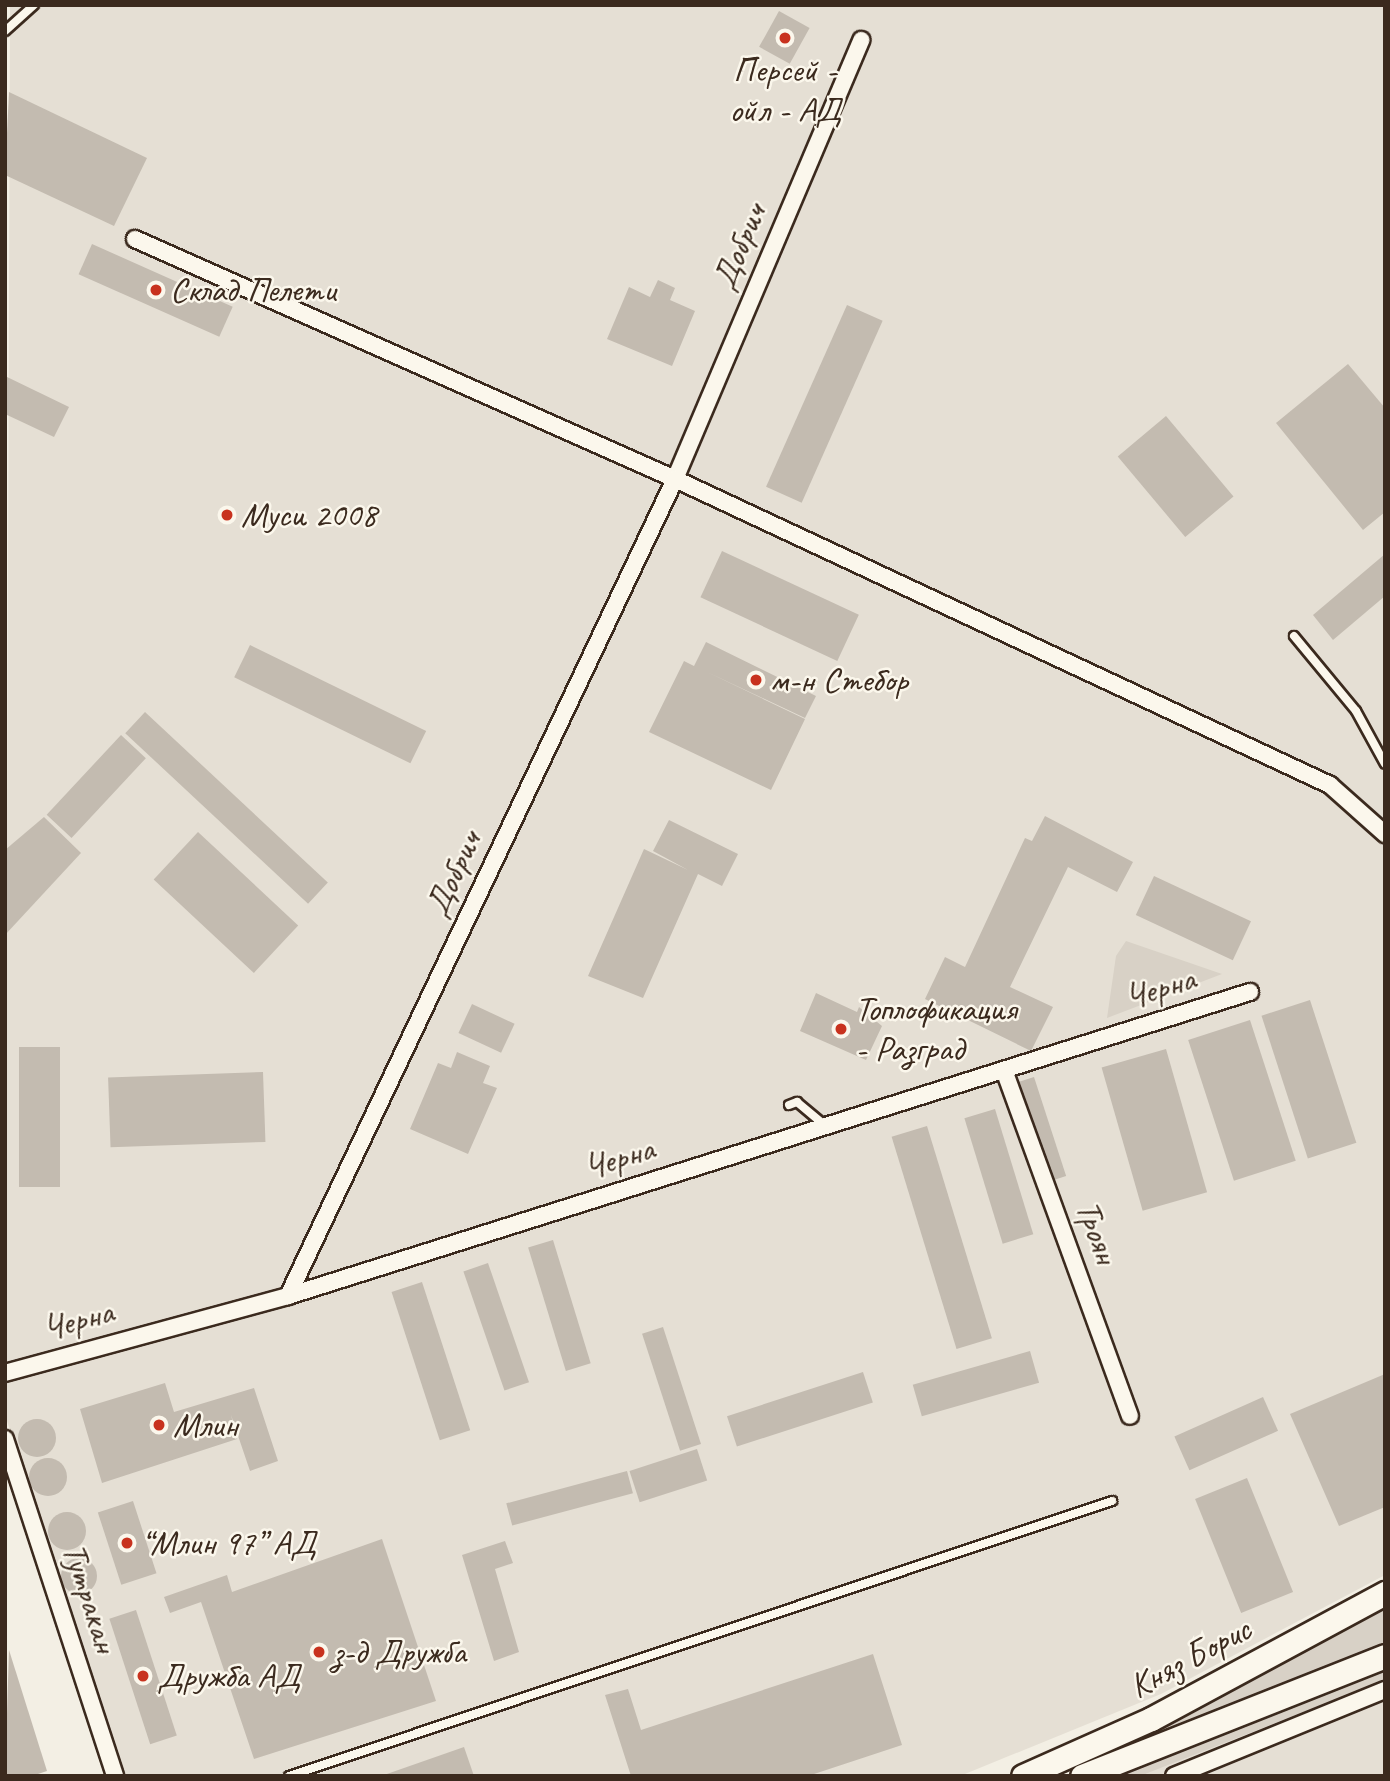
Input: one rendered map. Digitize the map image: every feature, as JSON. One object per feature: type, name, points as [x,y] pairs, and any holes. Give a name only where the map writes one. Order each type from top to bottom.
[{"type":"street","name":"Добрич","points":[[288,1296],[675,479],[861,40]]},
{"type":"street","points":[[135,239],[675,479],[1330,785],[1385,834]]},
{"type":"street","name":"Черна","points":[[5,1373],[288,1296],[1250,992]]},
{"type":"street","name":"Троян","points":[[1004,1070],[1130,1416]]},
{"type":"street","name":"Тутракан","points":[[5,1439],[115,1776]]},
{"type":"street","name":"Княз Борис","points":[[1023,1776],[1152,1719],[1385,1593]]},
{"type":"street","name":"Княз Борис","points":[[1082,1776],[1385,1656]]},
{"type":"street","points":[[1174,1776],[1385,1690]]},
{"type":"lane","points":[[5,32],[34,5]]},
{"type":"lane","points":[[1294,636],[1356,711],[1385,764]]},
{"type":"lane","points":[[789,1105],[797,1102],[826,1126]]},
{"type":"lane","points":[[289,1776],[1112,1501]]},
{"type":"shaded area","points":[[10,5],[1385,5],[1385,1575],[1161,1694],[960,1776],[125,1776],[5,1415]]},
{"type":"shaded area","points":[[1126,941],[1222,974],[1107,1018],[1116,956]]},
{"type":"shaded area","points":[[1385,1605],[1385,1645],[1045,1776]]},
{"type":"shaded area","points":[[1385,1667],[1385,1680],[1140,1776],[1111,1776]]},
{"type":"shaded area","points":[[1385,1675],[1385,1776],[1118,1776]]},
{"type":"building","name":"Персей - ойл - АД","points":[[779,11],[810,28],[790,64],[759,47]]},
{"type":"building","points":[[9,92],[147,158],[114,226],[5,175]]},
{"type":"building","name":"Склад Пелети","points":[[92,244],[233,307],[219,337],[79,274]]},
{"type":"building","points":[[658,280],[675,288],[670,300],[695,311],[672,366],[607,339],[629,287],[650,297]]},
{"type":"building","points":[[847,305],[883,321],[802,503],[766,487]]},
{"type":"building","points":[[1348,364],[1385,408],[1385,512],[1363,530],[1276,423]]},
{"type":"building","points":[[5,376],[69,407],[54,437],[5,414]]},
{"type":"building","points":[[1166,416],[1233,496],[1185,537],[1118,456]]},
{"type":"building","points":[[722,551],[859,615],[837,661],[700,597]]},
{"type":"building","points":[[1385,554],[1385,596],[1333,640],[1313,615]]},
{"type":"building","points":[[706,642],[816,696],[805,718],[707,672],[805,719],[771,790],[649,732],[684,661],[694,666]]},
{"type":"building","points":[[250,645],[426,731],[410,763],[234,677]]},
{"type":"building","points":[[145,712],[328,882],[308,904],[125,733]]},
{"type":"building","points":[[121,735],[146,758],[72,838],[47,815]]},
{"type":"building","points":[[1045,816],[1133,862],[1117,892],[1068,867],[1010,987],[1053,1007],[1031,1051],[925,999],[945,957],[965,967],[1025,838],[1032,841]]},
{"type":"building","points":[[44,817],[81,853],[5,935],[5,850]]},
{"type":"building","points":[[669,820],[738,854],[722,886],[698,874],[643,998],[588,976],[644,849],[688,870],[653,851]]},
{"type":"building","points":[[198,832],[298,925],[254,973],[154,880]]},
{"type":"building","points":[[1154,876],[1251,921],[1233,960],[1136,915]]},
{"type":"building","name":"Топлофикация - Разград","points":[[816,993],[857,1012],[859,1007],[882,1026],[866,1060],[800,1031]]},
{"type":"building","points":[[1310,1000],[1356,1143],[1308,1158],[1261,1016]]},
{"type":"building","points":[[472,1004],[515,1024],[501,1053],[458,1033]]},
{"type":"building","points":[[1250,1020],[1296,1161],[1234,1181],[1188,1040]]},
{"type":"building","points":[[19,1047],[60,1047],[60,1187],[19,1187]]},
{"type":"building","points":[[1166,1049],[1207,1192],[1143,1211],[1102,1067]]},
{"type":"building","points":[[457,1052],[490,1066],[483,1083],[497,1088],[468,1154],[410,1129],[438,1063],[451,1068]]},
{"type":"building","points":[[263,1072],[265,1142],[111,1147],[108,1077]]},
{"type":"building","points":[[1034,1077],[1066,1176],[1049,1181],[1017,1083]]},
{"type":"building","points":[[995,1109],[1033,1234],[1003,1244],[964,1118]]},
{"type":"building","points":[[927,1126],[992,1338],[957,1349],[892,1137]]},
{"type":"building","points":[[553,1240],[591,1363],[566,1371],[528,1248]]},
{"type":"building","points":[[488,1263],[529,1382],[504,1391],[463,1271]]},
{"type":"building","points":[[422,1282],[470,1430],[440,1440],[392,1292]]},
{"type":"building","points":[[663,1327],[701,1444],[680,1451],[642,1334]]},
{"type":"building","points":[[1030,1351],[1039,1383],[922,1416],[913,1385]]},
{"type":"building","points":[[863,1372],[873,1402],[737,1447],[727,1416]]},
{"type":"building","points":[[1385,1374],[1385,1507],[1339,1526],[1290,1414]]},
{"type":"building","name":"Млин","points":[[165,1383],[174,1412],[254,1388],[278,1461],[250,1471],[231,1415],[237,1439],[102,1483],[80,1409]]},
{"type":"building","points":[[1263,1397],[1278,1431],[1189,1470],[1174,1436]]},
{"type":"building","points":[[37,1419],[50,1425],[56,1438],[50,1451],[37,1457],[24,1451],[18,1438],[24,1425]]},
{"type":"building","points":[[697,1449],[707,1480],[640,1502],[629,1471]]},
{"type":"building","points":[[48,1458],[61,1464],[67,1477],[61,1490],[48,1496],[35,1490],[29,1477],[35,1464]]},
{"type":"building","points":[[627,1471],[633,1493],[512,1526],[506,1503]]},
{"type":"building","points":[[1247,1478],[1293,1592],[1241,1613],[1195,1499]]},
{"type":"building","name":"“Млин 97” АД","points":[[133,1501],[156,1573],[121,1585],[98,1512]]},
{"type":"building","points":[[67,1512],[81,1517],[86,1531],[81,1545],[67,1550],[53,1545],[48,1531],[53,1517]]},
{"type":"building","name":"з-д Дружба","points":[[382,1539],[436,1701],[254,1759],[201,1602],[170,1613],[164,1597],[227,1575],[232,1592]]},
{"type":"building","points":[[505,1541],[513,1563],[495,1569],[519,1652],[494,1661],[462,1555]]},
{"type":"building","points":[[79,1558],[92,1563],[97,1576],[92,1589],[79,1594],[66,1589],[61,1576],[66,1563]]},
{"type":"building","name":"Дружба АД","points":[[136,1610],[177,1736],[150,1744],[109,1619]]},
{"type":"building","points":[[9,1650],[47,1771],[32,1776],[5,1776]]},
{"type":"building","points":[[873,1654],[902,1745],[808,1776],[631,1776],[605,1695],[628,1689],[641,1730]]},
{"type":"building","points":[[464,1747],[474,1776],[384,1776],[384,1775]]},
{"type":"place","name":"Персей - ойл - АД","points":[[785,38]]},
{"type":"place","name":"Склад Пелети","points":[[156,290]]},
{"type":"place","name":"Муси 2008","points":[[227,515]]},
{"type":"place","name":"м-н Стебор","points":[[756,680]]},
{"type":"place","name":"Топлофикация - Разград","points":[[841,1029]]},
{"type":"place","name":"Млин","points":[[159,1425]]},
{"type":"place","name":"“Млин 97” АД","points":[[127,1543]]},
{"type":"place","name":"з-д Дружба","points":[[319,1652]]},
{"type":"place","name":"Дружба АД","points":[[143,1676]]}]
